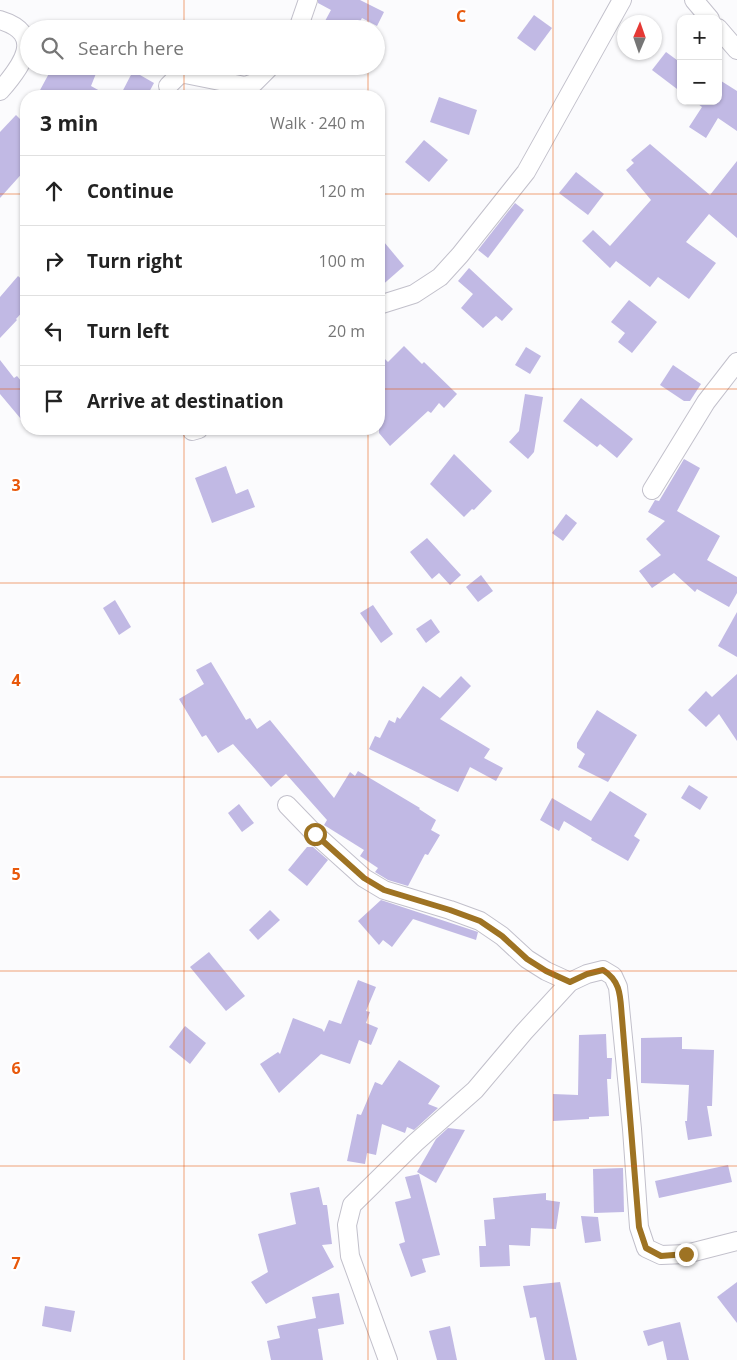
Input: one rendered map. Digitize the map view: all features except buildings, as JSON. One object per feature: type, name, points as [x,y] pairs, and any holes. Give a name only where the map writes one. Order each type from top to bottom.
[{"type":"street","points":[[301,20],[308,0]]},
{"type":"street","points":[[385,303],[414,294],[440,277],[460,255],[526,172],[622,0]]},
{"type":"street","points":[[694,0],[707,15]]},
{"type":"street","points":[[0,20],[20,29]]},
{"type":"street","points":[[722,33],[737,50]]},
{"type":"street","points":[[0,91],[20,65]]},
{"type":"street","points":[[168,86],[178,75]]},
{"type":"street","points":[[190,75],[244,86],[254,83],[262,75]]},
{"type":"street","points":[[652,490],[706,402],[737,362]]},
{"type":"street","points":[[287,805],[315,834],[364,878],[384,890],[480,921],[502,936],[533,963],[570,982]]},
{"type":"street","points":[[388,1360],[350,1256],[347,1225],[352,1204],[415,1143],[475,1090],[524,1032],[570,982],[587,974],[603,970],[613,976],[618,987],[639,1227],[646,1248],[661,1256],[686,1254],[737,1241]]},
{"type":"route","points":[[315,834],[364,878],[384,890],[480,921],[502,936],[527,959],[546,971],[570,982],[587,974],[603,970],[613,976],[618,987],[622,1018],[639,1227],[646,1248],[661,1256],[686,1254]]}]
